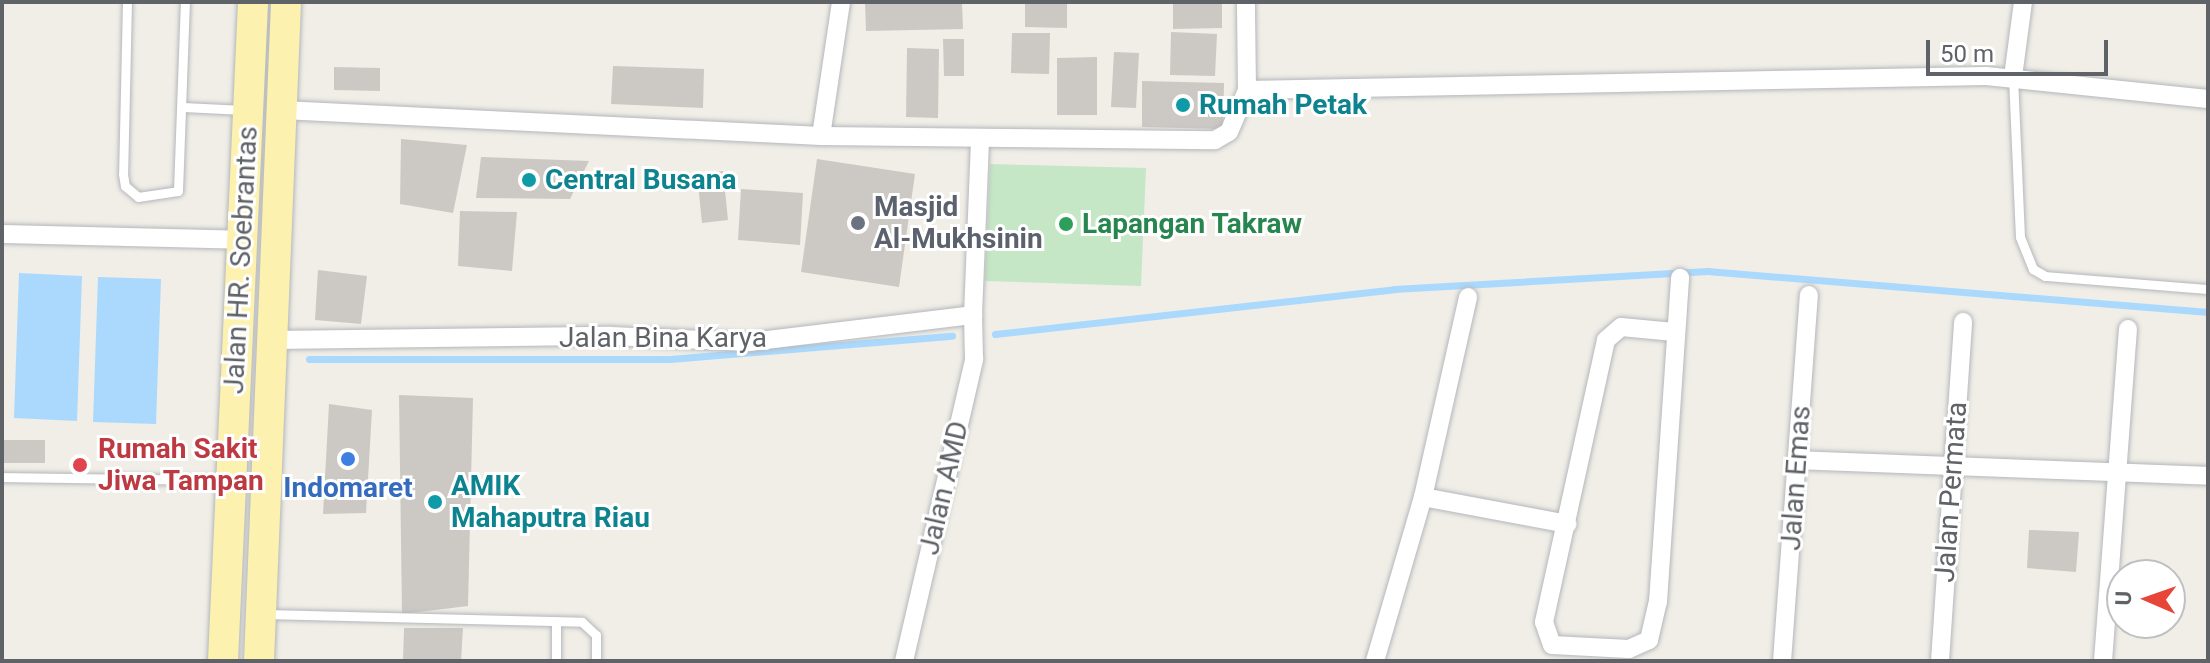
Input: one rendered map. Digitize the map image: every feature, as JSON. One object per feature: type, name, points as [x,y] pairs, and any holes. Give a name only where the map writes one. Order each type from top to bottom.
[{"type":"main road","name":"Jalan HR. Soebrantas","points":[[223,661],[253,2]]},
{"type":"main road","name":"Jalan HR. Soebrantas","points":[[259,661],[286,2]]},
{"type":"street","points":[[821,136],[841,2]]},
{"type":"street","points":[[282,110],[821,136],[980,141],[1215,140],[1229,132],[1247,90],[1246,2]]},
{"type":"street","points":[[2013,77],[2023,2]]},
{"type":"street","points":[[1247,90],[1776,76],[2013,77],[2208,99]]},
{"type":"street","points":[[973,315],[980,141]]},
{"type":"street","points":[[2,234],[242,240]]},
{"type":"street","points":[[1674,332],[1621,327],[1606,340],[1546,636],[1552,645],[1629,649],[1649,640],[1658,602],[1680,278]]},
{"type":"street","name":"Jalan Emas","points":[[1782,661],[1809,295]]},
{"type":"street","points":[[1375,661],[1423,497],[1468,297]]},
{"type":"street","name":"Jalan Bina Karya","points":[[273,340],[611,336],[750,342],[973,315]]},
{"type":"street","name":"Jalan AMD","points":[[904,661],[974,359],[973,315]]},
{"type":"street","name":"Jalan Permata","points":[[1940,661],[1963,322]]},
{"type":"street","points":[[2103,661],[2128,329]]},
{"type":"street","points":[[1797,460],[1953,467],[2117,468],[2208,476]]},
{"type":"street","points":[[1423,497],[1567,524]]},
{"type":"lane","points":[[127,2],[123,174],[138,197],[178,191],[185,2]]},
{"type":"lane","points":[[2013,77],[2020,237],[2033,269],[2045,276],[2208,289]]},
{"type":"lane","points":[[183,107],[248,110]]},
{"type":"lane","points":[[2,477],[231,480]]},
{"type":"lane","points":[[261,614],[556,621],[591,627],[596,661]]},
{"type":"lane","points":[[556,621],[556,661]]},
{"type":"green space","name":"Lapangan Takraw","points":[[990,164],[1146,168],[1141,286],[985,281]]},
{"type":"water","points":[[19,273],[82,276],[77,421],[14,418]]},
{"type":"water","points":[[98,277],[161,279],[156,424],[93,422]]},
{"type":"building","points":[[865,2],[962,2],[963,29],[866,31]]},
{"type":"building","points":[[1025,2],[1067,2],[1067,28],[1025,27]]},
{"type":"building","points":[[1173,2],[1222,2],[1222,28],[1173,29]]},
{"type":"building","points":[[1171,32],[1217,34],[1215,76],[1170,75]]},
{"type":"building","points":[[1012,33],[1050,33],[1049,74],[1011,73]]},
{"type":"building","points":[[943,39],[964,39],[964,76],[944,76]]},
{"type":"building","points":[[907,48],[939,49],[938,118],[906,117]]},
{"type":"building","points":[[1114,52],[1139,53],[1136,108],[1111,107]]},
{"type":"building","points":[[1097,57],[1097,115],[1057,115],[1057,58]]},
{"type":"building","points":[[613,66],[704,69],[703,108],[611,104]]},
{"type":"building","points":[[334,67],[380,68],[380,91],[334,90]]},
{"type":"building","name":"Rumah Petak","points":[[1142,81],[1224,83],[1223,129],[1142,127]]},
{"type":"building","points":[[401,139],[467,145],[453,213],[400,204]]},
{"type":"building","name":"Central Busana","points":[[481,157],[589,161],[570,199],[476,198]]},
{"type":"building","name":"Masjid Al-Mukhsinin","points":[[817,159],[915,174],[899,287],[801,272]]},
{"type":"building","points":[[723,171],[728,220],[702,223],[697,174]]},
{"type":"building","points":[[741,189],[803,193],[800,245],[738,240]]},
{"type":"building","points":[[460,211],[517,212],[512,271],[458,266]]},
{"type":"building","points":[[318,270],[367,276],[361,324],[315,320]]},
{"type":"building","name":"AMIK Mahaputra Riau","points":[[399,395],[473,398],[468,606],[402,614]]},
{"type":"building","name":"Indomaret","points":[[329,404],[372,410],[366,513],[323,514]]},
{"type":"building","points":[[2,440],[45,440],[45,463],[2,463]]},
{"type":"building","points":[[2029,530],[2079,532],[2076,572],[2027,568]]},
{"type":"building","points":[[404,628],[463,628],[461,661],[403,661]]},
{"type":"waterway","points":[[995,334],[1394,289],[1707,271],[2208,312]]},
{"type":"waterway","points":[[309,359],[670,359],[952,336]]},
{"type":"place","name":"Rumah Petak","points":[[1183,105]]},
{"type":"place","name":"Central Busana","points":[[529,180]]},
{"type":"place","name":"Masjid Al-Mukhsinin","points":[[858,223]]},
{"type":"place","name":"Lapangan Takraw","points":[[1066,224]]},
{"type":"place","name":"Indomaret","points":[[348,459]]},
{"type":"place","name":"Rumah Sakit Jiwa Tampan","points":[[80,465]]},
{"type":"place","name":"AMIK Mahaputra Riau","points":[[435,502]]}]
